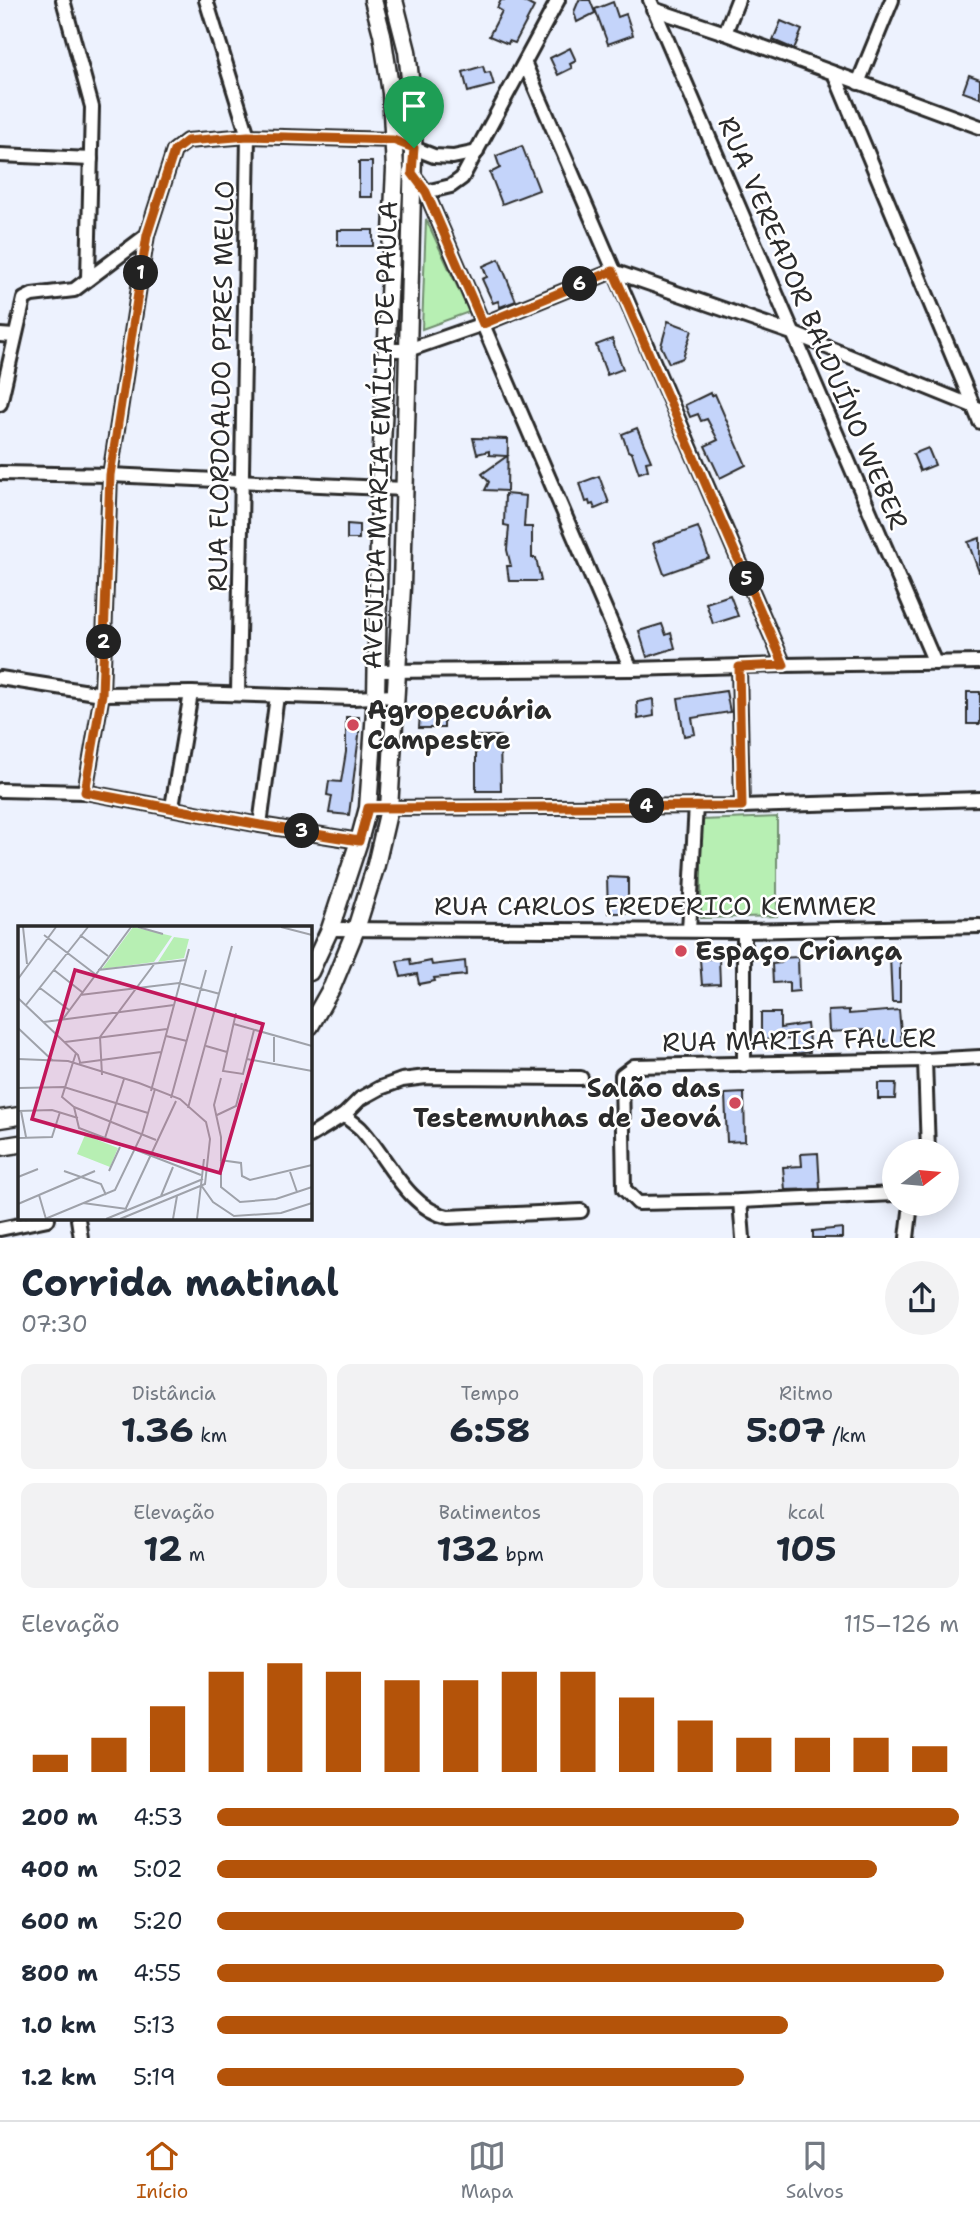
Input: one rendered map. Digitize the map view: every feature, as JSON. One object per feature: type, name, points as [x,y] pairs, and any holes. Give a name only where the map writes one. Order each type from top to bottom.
[{"type":"main road","name":"AVENIDA MARIA EMÍLIA DE PAULA","points":[[312,968],[330,929],[368,808],[376,697],[380,488],[395,169],[391,93],[382,34],[373,0]]},
{"type":"main road","name":"AVENIDA MARIA EMÍLIA DE PAULA","points":[[312,1022],[332,986],[356,929],[376,865],[388,808],[402,587],[414,148],[409,64],[396,2]]},
{"type":"main road","points":[[0,1119],[18,1116]]},
{"type":"main road","points":[[0,1147],[18,1144]]},
{"type":"street","points":[[64,0],[92,107],[88,279]]},
{"type":"street","name":"RUA FLORDOALDO PIRES MELLO","points":[[206,0],[248,136],[238,694]]},
{"type":"street","points":[[426,192],[451,186],[462,178],[558,0]]},
{"type":"street","points":[[725,33],[738,0]]},
{"type":"street","points":[[858,83],[892,0]]},
{"type":"street","points":[[382,34],[396,2]]},
{"type":"street","points":[[651,5],[980,127]]},
{"type":"street","name":"RUA VEREADOR BALDUÍNO WEBER","points":[[651,5],[935,663]]},
{"type":"street","points":[[525,64],[784,665]]},
{"type":"street","points":[[834,73],[977,407],[980,422]]},
{"type":"street","points":[[85,792],[102,694],[110,475],[147,235],[174,151],[187,141],[248,136],[393,140],[443,157],[477,152]]},
{"type":"street","points":[[0,155],[91,159]]},
{"type":"street","points":[[395,169],[412,173],[426,192],[631,669]]},
{"type":"street","points":[[0,404],[24,299],[32,295],[74,290],[147,235]]},
{"type":"street","points":[[385,350],[408,350],[483,324],[613,271],[792,332],[977,407]]},
{"type":"street","points":[[0,335],[15,336]]},
{"type":"street","points":[[0,473],[110,475],[404,489]]},
{"type":"street","points":[[376,671],[980,662]]},
{"type":"street","points":[[739,667],[742,806]]},
{"type":"street","points":[[0,678],[102,694],[191,693],[353,698],[394,696]]},
{"type":"street","points":[[173,807],[191,693]]},
{"type":"street","points":[[260,825],[277,696]]},
{"type":"street","points":[[0,790],[85,792],[359,841]]},
{"type":"street","points":[[368,808],[742,806],[980,799]]},
{"type":"street","points":[[689,930],[696,805]]},
{"type":"street","name":"RUA CARLOS FREDERICO KEMMER","points":[[330,929],[744,932],[980,926]]},
{"type":"street","points":[[744,932],[744,1065]]},
{"type":"street","name":"RUA MARISA FALLER","points":[[740,1201],[638,1203],[624,1189],[622,1075],[634,1066],[980,1057]]},
{"type":"street","points":[[925,1060],[928,1139]]},
{"type":"street","points":[[312,1135],[344,1115],[360,1099],[402,1080],[425,1077],[580,1078]]},
{"type":"street","points":[[344,1115],[360,1129],[419,1204],[434,1214],[447,1216],[581,1211]]},
{"type":"street","points":[[743,1238],[740,1201],[882,1195]]},
{"type":"street","points":[[907,1238],[910,1216]]},
{"type":"street","points":[[0,1229],[43,1220]]},
{"type":"street","points":[[78,1220],[81,1238]]},
{"type":"green space","points":[[426,219],[469,312],[422,329]]},
{"type":"green space","points":[[777,817],[777,916],[701,918],[701,820]]},
{"type":"building","points":[[501,0],[521,0],[534,7],[515,43],[509,41],[508,44],[489,36],[502,11],[497,8]]},
{"type":"building","points":[[579,0],[590,0],[595,13],[577,22],[574,12]]},
{"type":"building","points":[[613,2],[618,17],[626,14],[633,35],[608,44],[595,9]]},
{"type":"building","points":[[781,21],[802,30],[794,49],[773,40]]},
{"type":"building","points":[[570,48],[576,61],[570,64],[572,68],[558,75],[550,58]]},
{"type":"building","points":[[483,66],[485,73],[490,72],[494,85],[468,92],[463,72]]},
{"type":"building","points":[[969,75],[980,79],[980,98],[963,92]]},
{"type":"building","points":[[522,146],[539,190],[502,204],[490,173],[500,168],[496,156]]},
{"type":"building","points":[[359,162],[372,162],[372,197],[359,197]]},
{"type":"building","points":[[338,230],[373,230],[373,246],[338,246]]},
{"type":"building","points":[[499,259],[516,301],[500,307],[498,301],[493,303],[482,279],[487,277],[483,266]]},
{"type":"building","points":[[668,321],[692,330],[683,358],[669,363],[661,346]]},
{"type":"building","points":[[612,339],[623,369],[607,375],[596,345]]},
{"type":"building","points":[[710,393],[711,396],[715,394],[746,465],[720,478],[705,446],[718,440],[707,419],[701,421],[698,414],[690,417],[685,405]]},
{"type":"building","points":[[637,428],[651,461],[646,462],[648,470],[639,473],[622,434]]},
{"type":"building","points":[[473,438],[508,439],[507,491],[485,490],[489,482],[482,474],[507,456],[489,455],[489,451],[477,454]]},
{"type":"building","points":[[928,448],[935,465],[920,471],[913,454]]},
{"type":"building","points":[[599,476],[609,503],[595,509],[593,504],[586,502],[580,483]]},
{"type":"building","points":[[505,494],[526,496],[524,527],[532,527],[532,558],[536,558],[541,581],[509,581],[507,566],[511,566],[507,550],[509,526],[504,525]]},
{"type":"building","points":[[347,524],[359,525],[359,539],[347,539]]},
{"type":"building","points":[[698,527],[709,558],[664,574],[653,543]]},
{"type":"building","points":[[980,538],[980,572],[979,572],[968,542]]},
{"type":"building","points":[[730,595],[738,616],[713,624],[706,603]]},
{"type":"building","points":[[662,624],[666,635],[671,633],[675,648],[647,657],[639,631]]},
{"type":"building","points":[[726,691],[730,712],[692,718],[695,734],[684,736],[678,698]]},
{"type":"building","points":[[967,692],[980,692],[980,724],[967,724]]},
{"type":"building","points":[[653,699],[654,716],[638,719],[637,702]]},
{"type":"building","points":[[420,713],[444,714],[444,728],[419,728]]},
{"type":"building","points":[[346,717],[359,717],[349,815],[329,813],[332,796],[327,795],[329,781],[341,782],[346,752]]},
{"type":"building","points":[[476,736],[500,736],[501,791],[476,791]]},
{"type":"building","points":[[607,877],[628,878],[628,913],[608,913]]},
{"type":"building","points":[[890,956],[900,956],[900,1002],[892,1002]]},
{"type":"building","points":[[798,957],[799,991],[789,992],[789,982],[773,983],[772,964],[781,963],[780,958]]},
{"type":"building","points":[[719,958],[720,984],[702,985],[700,959]]},
{"type":"building","points":[[410,959],[411,965],[431,961],[432,965],[465,961],[466,975],[434,978],[435,981],[419,984],[417,974],[401,977],[397,961]]},
{"type":"building","points":[[849,1010],[849,1014],[899,1010],[902,1044],[885,1045],[885,1040],[865,1042],[864,1030],[829,1032],[828,1011]]},
{"type":"building","points":[[761,1013],[780,1013],[780,1028],[807,1024],[810,1052],[794,1054],[792,1039],[761,1040]]},
{"type":"building","points":[[878,1083],[896,1083],[895,1099],[878,1099]]},
{"type":"building","points":[[744,1093],[745,1141],[727,1142],[725,1094]]},
{"type":"building","points":[[818,1153],[820,1189],[785,1190],[783,1167],[802,1166],[801,1154]]},
{"type":"building","points":[[842,1228],[842,1238],[813,1238],[813,1231]]},
{"type":"place","name":"Agropecuária Campestre","points":[[353,725]]},
{"type":"place","name":"Espaço Criança","points":[[681,951]]},
{"type":"place","name":"Salão das Testemunhas de Jeová","points":[[735,1103]]},
{"type":"route","points":[[248,136],[393,140],[414,148],[412,173],[426,192],[483,324],[613,271],[784,665],[739,667],[742,806],[368,808],[359,841],[85,792],[102,694],[110,475],[147,235],[174,151],[187,141],[248,136]]}]
